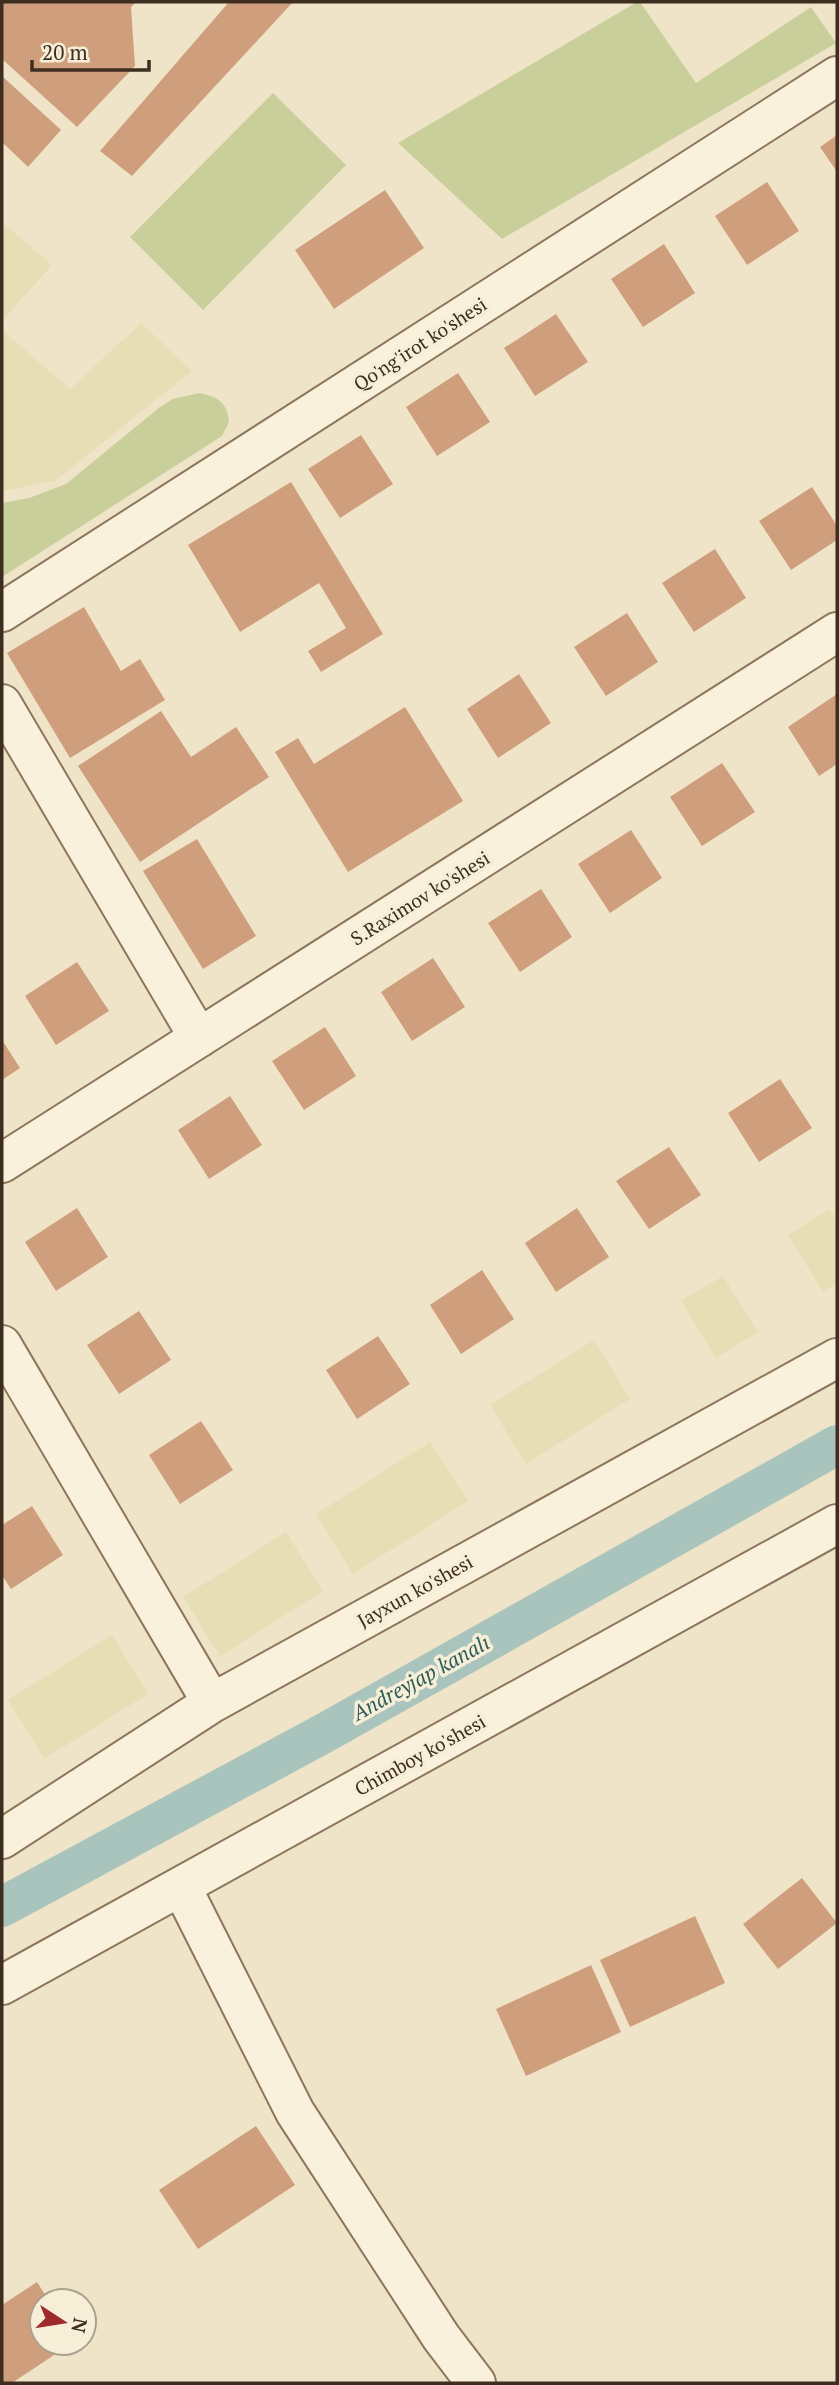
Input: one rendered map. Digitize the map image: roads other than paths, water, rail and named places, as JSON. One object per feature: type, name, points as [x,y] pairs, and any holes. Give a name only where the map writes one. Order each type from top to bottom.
[{"type":"street","name":"Qo'ng'irot ko'shesi","points":[[2,612],[837,76]]},
{"type":"street","name":"S.Raximov ko'shesi","points":[[2,1163],[837,632]]},
{"type":"street","points":[[2,704],[199,1038]]},
{"type":"street","points":[[2,1345],[212,1703]]},
{"type":"street","name":"Jayxun ko'shesi","points":[[2,1839],[212,1703],[837,1359]]},
{"type":"street","name":"Chimboy ko'shesi","points":[[2,1984],[837,1524]]},
{"type":"street","points":[[181,1886],[295,2112],[441,2337],[476,2383]]},
{"type":"waterway","name":"Andreyjap kanalı","points":[[2,1907],[328,1731],[837,1445]]}]
